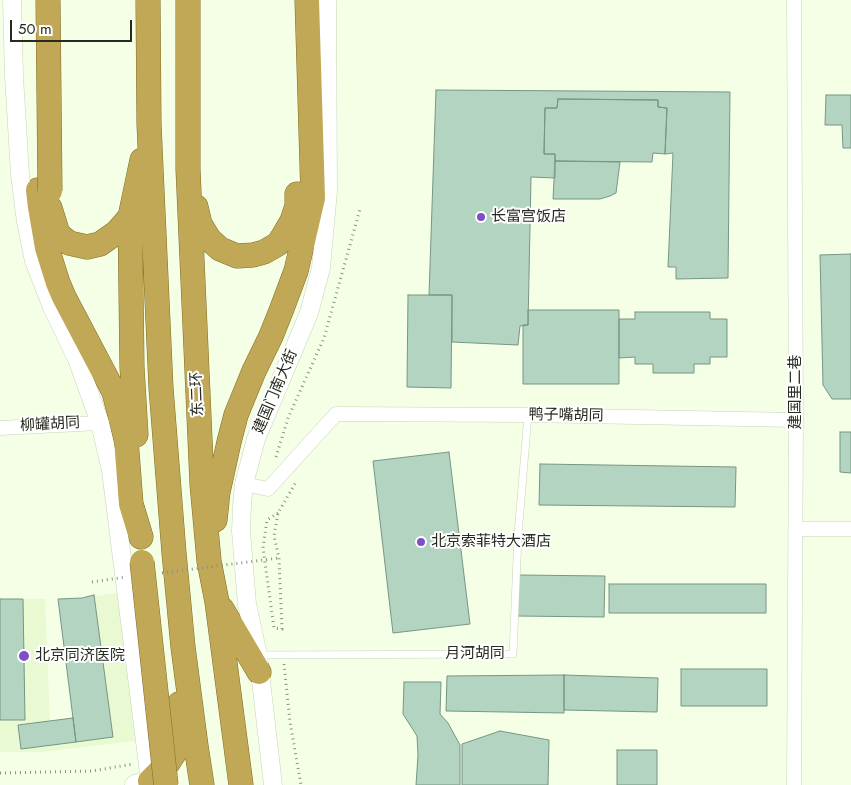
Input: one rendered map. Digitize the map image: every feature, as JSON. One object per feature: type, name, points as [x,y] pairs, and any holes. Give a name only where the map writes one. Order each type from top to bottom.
[{"type":"highway","points":[[35,0],[44,191],[58,234],[69,243],[87,247],[100,244],[117,232],[130,217]]},
{"type":"highway","points":[[48,0],[44,191],[40,207],[47,248],[64,297],[114,392],[126,439],[131,504],[141,537]]},
{"type":"highway","points":[[148,0],[149,124],[161,388],[183,647],[202,785]]},
{"type":"highway","name":"东二环","points":[[188,0],[188,169],[202,484],[209,561],[217,602],[241,785]]},
{"type":"highway","points":[[209,561],[218,492],[236,415],[271,336],[296,271],[313,198],[306,184],[292,0]]},
{"type":"highway","points":[[188,169],[200,224],[209,239],[220,249],[237,256],[253,255],[264,252],[278,244],[292,221],[306,184],[307,0]]},
{"type":"highway","points":[[149,124],[130,217],[132,367],[141,537],[155,686],[150,778]]},
{"type":"highway","points":[[217,602],[259,664]]},
{"type":"highway","points":[[150,778],[168,763],[176,752],[183,647]]},
{"type":"highway","points":[[189,785],[196,746]]},
{"type":"street","points":[[12,0],[20,175],[26,222],[34,261],[52,307],[77,360],[100,423],[111,471],[150,778]]},
{"type":"street","name":"建国门南大街","points":[[273,785],[259,664],[247,604],[242,513],[244,484],[256,439],[309,314],[321,268],[328,191],[327,0]]},
{"type":"street","name":"建国里二巷","points":[[794,0],[796,420],[794,785]]},
{"type":"street","name":"鸭子嘴胡同","points":[[244,484],[268,489],[336,414],[528,415],[796,420]]},
{"type":"street","name":"柳罐胡同","points":[[0,428],[100,423]]},
{"type":"street","points":[[796,529],[851,529]]},
{"type":"lane","name":"月河胡同","points":[[259,664],[513,654],[518,535],[528,415]]},
{"type":"path","points":[[273,465],[288,418],[324,338],[360,210]]},
{"type":"path","points":[[278,513],[267,520],[263,548],[274,628],[282,629],[279,558],[274,536],[278,513],[296,482]]},
{"type":"path","points":[[92,582],[145,570],[279,558]]},
{"type":"path","points":[[283,661],[290,722],[301,785]]},
{"type":"path","points":[[0,773],[92,771],[150,778]]},
{"type":"shaded area","name":"北京同济医院","points":[[122,592],[141,735],[135,741],[41,752],[0,752],[0,599],[45,599],[50,721],[97,713],[82,598]]},
{"type":"building","name":"长富宫饭店","points":[[436,90],[730,92],[728,278],[676,279],[676,267],[668,267],[673,153],[665,154],[667,108],[658,107],[658,100],[558,99],[557,108],[545,108],[544,154],[555,154],[555,178],[531,177],[528,325],[520,326],[518,345],[452,342],[452,295],[429,295]]},
{"type":"building","points":[[826,95],[851,95],[851,148],[843,148],[842,125],[825,125]]},
{"type":"building","points":[[558,99],[658,100],[658,107],[667,108],[665,154],[653,153],[652,162],[555,161],[555,154],[544,154],[545,108],[557,108]]},
{"type":"building","points":[[555,161],[620,162],[616,193],[600,199],[553,199]]},
{"type":"building","points":[[851,254],[851,399],[832,399],[823,385],[820,255]]},
{"type":"building","points":[[408,295],[452,295],[451,388],[407,387]]},
{"type":"building","points":[[528,310],[619,310],[619,384],[523,384],[523,325],[528,325]]},
{"type":"building","points":[[635,312],[710,312],[710,319],[727,319],[727,357],[710,357],[710,364],[694,364],[694,373],[653,373],[653,364],[635,364],[635,357],[619,358],[619,319],[635,319]]},
{"type":"building","points":[[840,432],[851,432],[851,473],[840,472]]},
{"type":"building","name":"北京索菲特大酒店","points":[[449,452],[470,624],[393,633],[373,461]]},
{"type":"building","points":[[540,464],[736,467],[735,507],[539,505]]},
{"type":"building","points":[[518,575],[605,576],[604,617],[517,616]]},
{"type":"building","points":[[609,584],[766,584],[766,613],[609,613]]},
{"type":"building","points":[[94,595],[113,737],[76,742],[58,599],[82,598]]},
{"type":"building","points":[[0,599],[23,599],[25,720],[0,720]]},
{"type":"building","points":[[681,669],[767,669],[767,706],[681,706]]},
{"type":"building","points":[[564,675],[564,713],[446,711],[447,676]]},
{"type":"building","points":[[564,675],[658,678],[657,712],[564,710]]},
{"type":"building","points":[[404,682],[441,682],[440,714],[448,723],[460,745],[460,785],[416,785],[417,736],[403,714]]},
{"type":"building","points":[[73,718],[76,742],[21,749],[18,725]]},
{"type":"building","points":[[500,731],[549,740],[548,785],[462,785],[462,744]]},
{"type":"building","points":[[617,750],[657,750],[657,785],[617,785]]},
{"type":"place","name":"长富宫饭店","points":[[481,217]]},
{"type":"place","name":"北京索菲特大酒店","points":[[421,542]]},
{"type":"place","name":"北京同济医院","points":[[24,656]]}]
